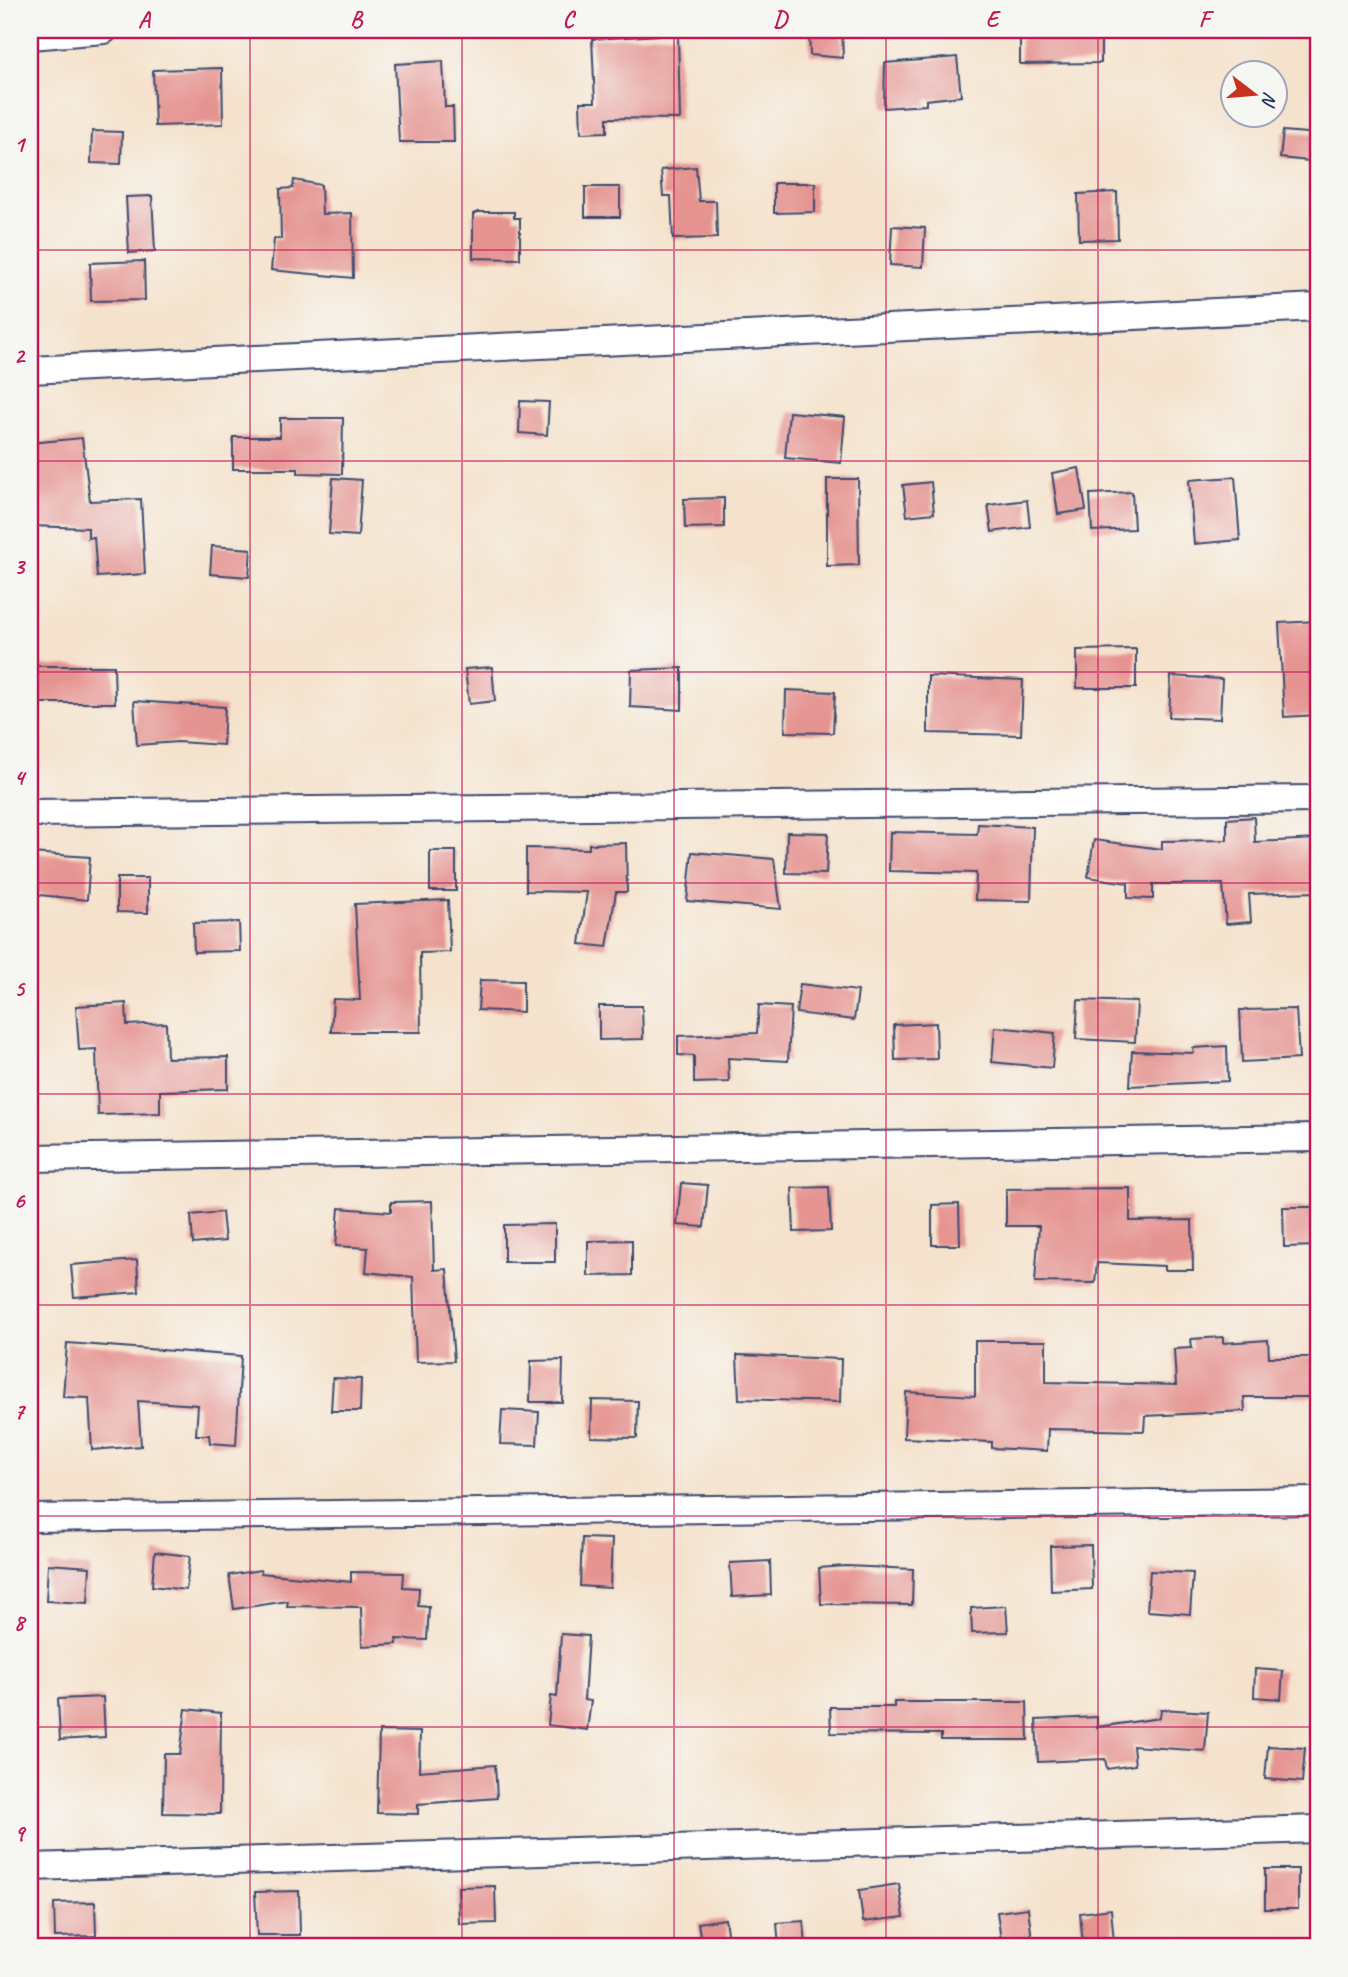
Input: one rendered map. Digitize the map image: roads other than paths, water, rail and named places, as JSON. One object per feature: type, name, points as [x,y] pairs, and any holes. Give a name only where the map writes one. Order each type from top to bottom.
[{"type":"street","points":[[30,36],[104,30]]},
{"type":"street","points":[[30,370],[1318,307]]},
{"type":"street","points":[[30,813],[1318,799]]},
{"type":"street","points":[[30,1158],[1318,1138]]},
{"type":"street","points":[[30,1518],[1318,1501]]},
{"type":"street","points":[[30,1867],[1318,1829]]}]
